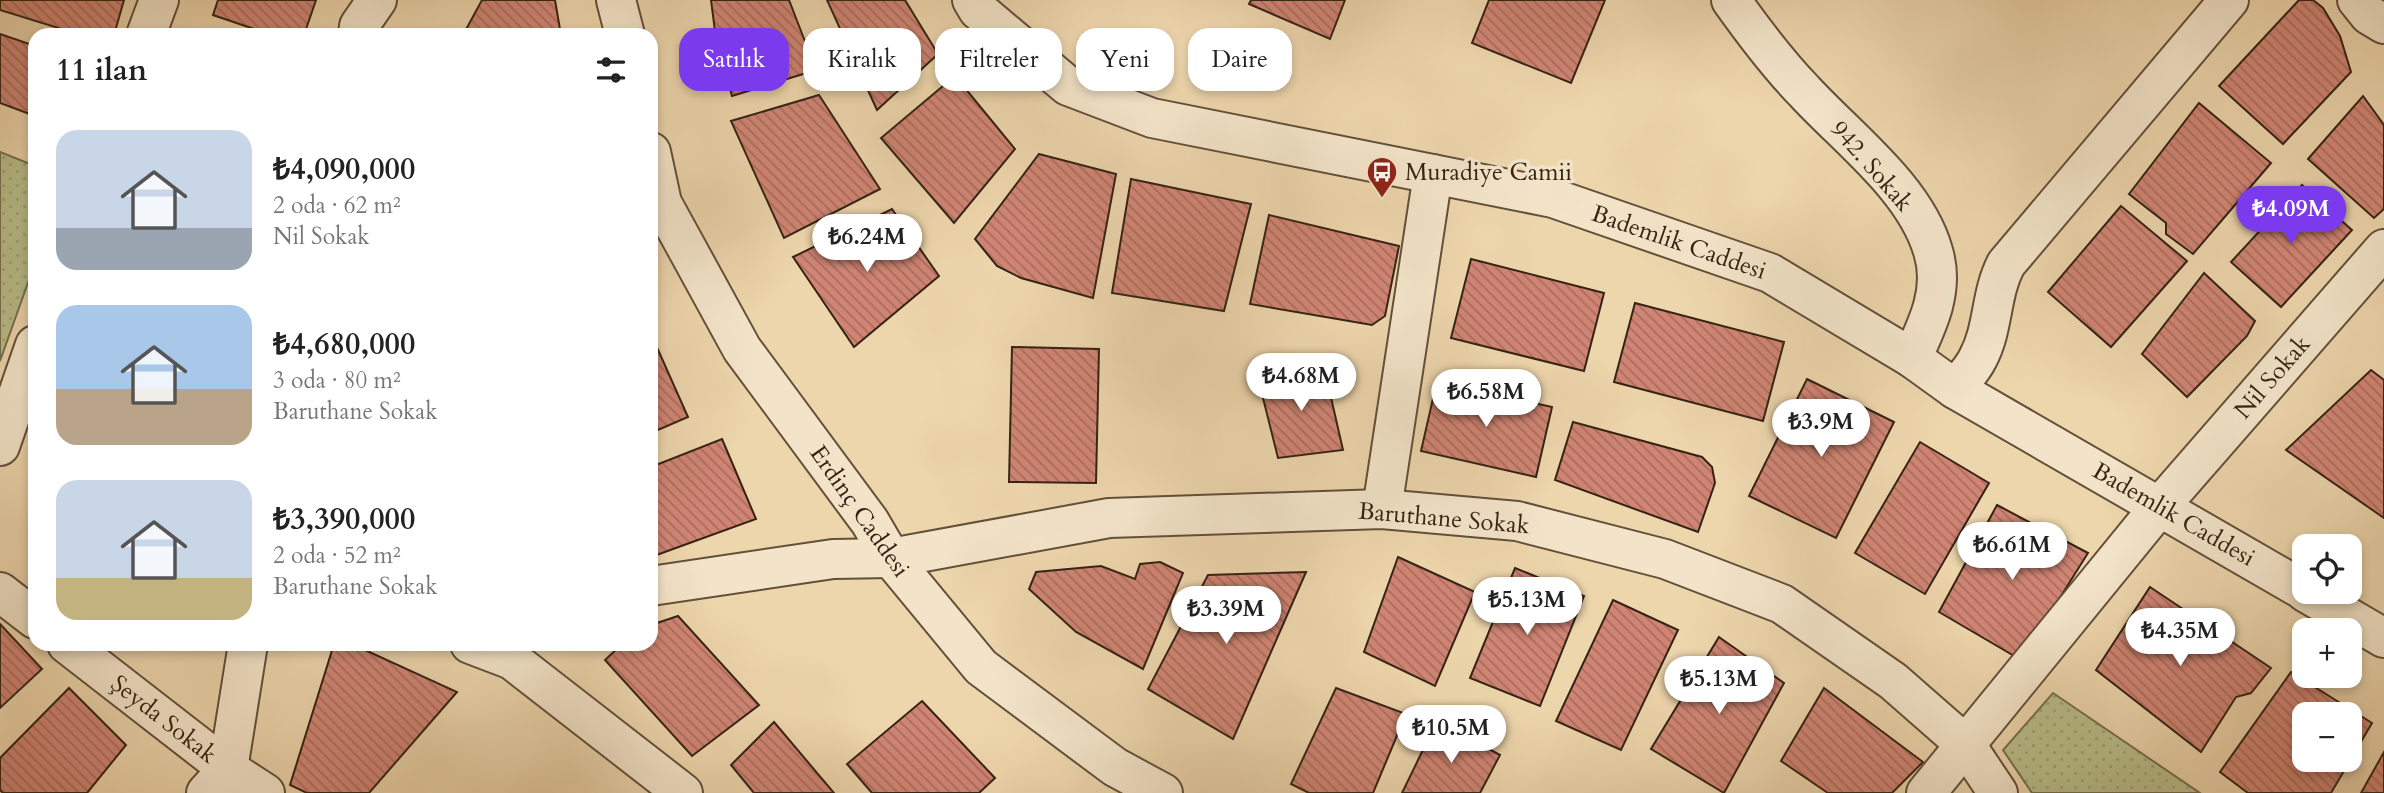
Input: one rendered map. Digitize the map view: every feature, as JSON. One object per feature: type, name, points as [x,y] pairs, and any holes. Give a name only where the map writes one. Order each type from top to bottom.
[{"type":"street","points":[[149,28],[159,0]]},
{"type":"street","points":[[359,28],[377,0]]},
{"type":"street","points":[[616,0],[623,28]]},
{"type":"street","name":"Bademlik Caddesi","points":[[972,0],[978,10],[1068,86],[1140,114],[1553,198],[1770,273],[1912,358],[1955,388],[2161,505],[2292,584]]},
{"type":"street","name":"942. Sokak","points":[[1731,0],[1804,91],[1876,163],[1909,204],[1934,251],[1937,286],[1933,314],[1912,358]]},
{"type":"street","points":[[1955,388],[1978,359],[1991,316],[1995,288],[2006,264],[2229,0]]},
{"type":"street","points":[[2357,0],[2369,15],[2384,24]]},
{"type":"street","points":[[1382,509],[1433,174]]},
{"type":"street","name":"Erdinç Caddesi","points":[[658,184],[662,203],[742,349],[870,522],[891,558],[981,667],[1115,767],[1163,793]]},
{"type":"street","name":"Nil Sokak","points":[[1926,793],[2161,505],[2384,249]]},
{"type":"street","points":[[0,446],[28,365]]},
{"type":"street","name":"Baruthane Sokak","points":[[658,585],[832,559],[891,558],[1108,518],[1382,509],[1517,521],[1665,559],[1782,604],[1893,681],[1966,745],[1998,793]]},
{"type":"street","points":[[0,592],[28,614]]},
{"type":"street","name":"Bademlik Caddesi","points":[[2325,604],[2384,639]]},
{"type":"street","name":"Şeyda Sokak","points":[[75,651],[217,781],[265,793]]},
{"type":"street","points":[[217,781],[246,651]]},
{"type":"street","points":[[488,651],[512,660],[683,793]]},
{"type":"green space","points":[[0,152],[28,163],[28,283],[0,361]]},
{"type":"green space","points":[[2053,693],[2200,793],[2032,793],[2003,750]]},
{"type":"building","points":[[0,0],[124,0],[116,28],[58,28],[0,10]]},
{"type":"building","points":[[218,0],[316,0],[306,28],[251,28],[213,15]]},
{"type":"building","points":[[482,0],[555,0],[560,28],[467,28]]},
{"type":"building","points":[[711,0],[789,0],[803,36],[803,74],[789,78],[789,28],[715,28]]},
{"type":"building","points":[[827,0],[905,0],[935,49],[935,57],[921,70],[921,28],[840,28]]},
{"type":"building","points":[[1251,0],[1345,0],[1330,39],[1249,4]]},
{"type":"building","points":[[1489,0],[1605,0],[1571,83],[1472,43]]},
{"type":"building","points":[[2299,0],[2313,0],[2323,8],[2340,36],[2351,72],[2283,144],[2219,86]]},
{"type":"building","points":[[0,34],[28,44],[28,113],[0,103]]},
{"type":"building","points":[[731,91],[748,91],[732,96]]},
{"type":"building","points":[[868,91],[898,91],[877,110]]},
{"type":"building","points":[[937,91],[967,91],[1015,149],[954,223],[881,138]]},
{"type":"building","points":[[819,95],[880,189],[784,238],[731,121]]},
{"type":"building","points":[[2363,96],[2384,125],[2384,209],[2374,218],[2308,159]]},
{"type":"building","points":[[2199,103],[2271,163],[2193,254],[2166,234],[2166,223],[2129,194]]},
{"type":"building","points":[[1039,154],[1116,174],[1093,298],[1021,278],[997,266],[975,239]]},
{"type":"building","points":[[1131,179],[1251,204],[1224,311],[1112,293]]},
{"type":"building","points":[[2302,185],[2352,230],[2281,307],[2231,262]]},
{"type":"building","points":[[2121,206],[2187,261],[2111,347],[2048,292]]},
{"type":"building","points":[[892,209],[939,276],[854,347],[793,257]]},
{"type":"building","points":[[1269,215],[1399,246],[1385,316],[1372,325],[1250,304]]},
{"type":"building","points":[[1471,259],[1604,293],[1584,371],[1451,338]]},
{"type":"building","points":[[2204,273],[2255,321],[2247,336],[2187,397],[2142,354]]},
{"type":"building","points":[[1635,303],[1784,342],[1763,421],[1614,382]]},
{"type":"building","points":[[1012,347],[1099,349],[1096,483],[1009,482]]},
{"type":"building","points":[[658,350],[688,417],[658,430]]},
{"type":"building","points":[[1324,367],[1343,450],[1278,458],[1258,378]]},
{"type":"building","points":[[2371,370],[2384,380],[2384,518],[2286,450]]},
{"type":"building","points":[[1807,379],[1894,422],[1836,538],[1749,496]]},
{"type":"building","points":[[1437,381],[1552,407],[1536,477],[1421,451]]},
{"type":"building","points":[[1573,422],[1702,457],[1712,467],[1715,483],[1698,532],[1555,480]]},
{"type":"building","points":[[722,439],[756,519],[658,554],[658,464]]},
{"type":"building","points":[[1920,442],[1989,483],[1925,594],[1855,553]]},
{"type":"building","points":[[1997,505],[2088,553],[2021,660],[1939,612]]},
{"type":"building","points":[[1398,557],[1475,592],[1435,686],[1364,652]]},
{"type":"building","points":[[1160,562],[1183,573],[1143,669],[1076,632],[1029,589],[1036,572],[1101,566],[1135,579],[1140,564]]},
{"type":"building","points":[[1515,568],[1584,596],[1540,706],[1470,678]]},
{"type":"building","points":[[1306,572],[1233,739],[1148,689],[1208,575]]},
{"type":"building","points":[[2150,587],[2271,668],[2251,693],[2236,697],[2201,752],[2096,670]]},
{"type":"building","points":[[1613,600],[1678,630],[1621,750],[1556,721]]},
{"type":"building","points":[[678,616],[759,705],[692,756],[605,660],[615,651],[658,651],[658,623]]},
{"type":"building","points":[[0,624],[42,669],[0,708]]},
{"type":"building","points":[[1719,637],[1784,683],[1724,793],[1651,749]]},
{"type":"building","points":[[332,651],[367,651],[457,692],[369,793],[307,793],[290,785]]},
{"type":"building","points":[[2291,672],[2292,688],[2316,688],[2339,702],[2292,702],[2292,772],[2343,772],[2331,793],[2248,793],[2220,772]]},
{"type":"building","points":[[69,688],[126,745],[87,793],[3,793],[0,790],[0,758]]},
{"type":"building","points":[[1336,688],[1406,714],[1373,793],[1309,793],[1291,784]]},
{"type":"building","points":[[1824,688],[1923,762],[1892,793],[1828,793],[1781,761]]},
{"type":"building","points":[[922,701],[995,778],[979,793],[872,793],[847,764]]},
{"type":"building","points":[[2362,717],[2372,723],[2362,740]]},
{"type":"building","points":[[1437,721],[1500,755],[1480,793],[1402,793]]},
{"type":"building","points":[[774,722],[834,793],[754,793],[731,765]]},
{"type":"building","points":[[2384,752],[2384,793],[2361,793]]},
{"type":"place","name":"Muradiye Camii","points":[[1382,199]]}]
